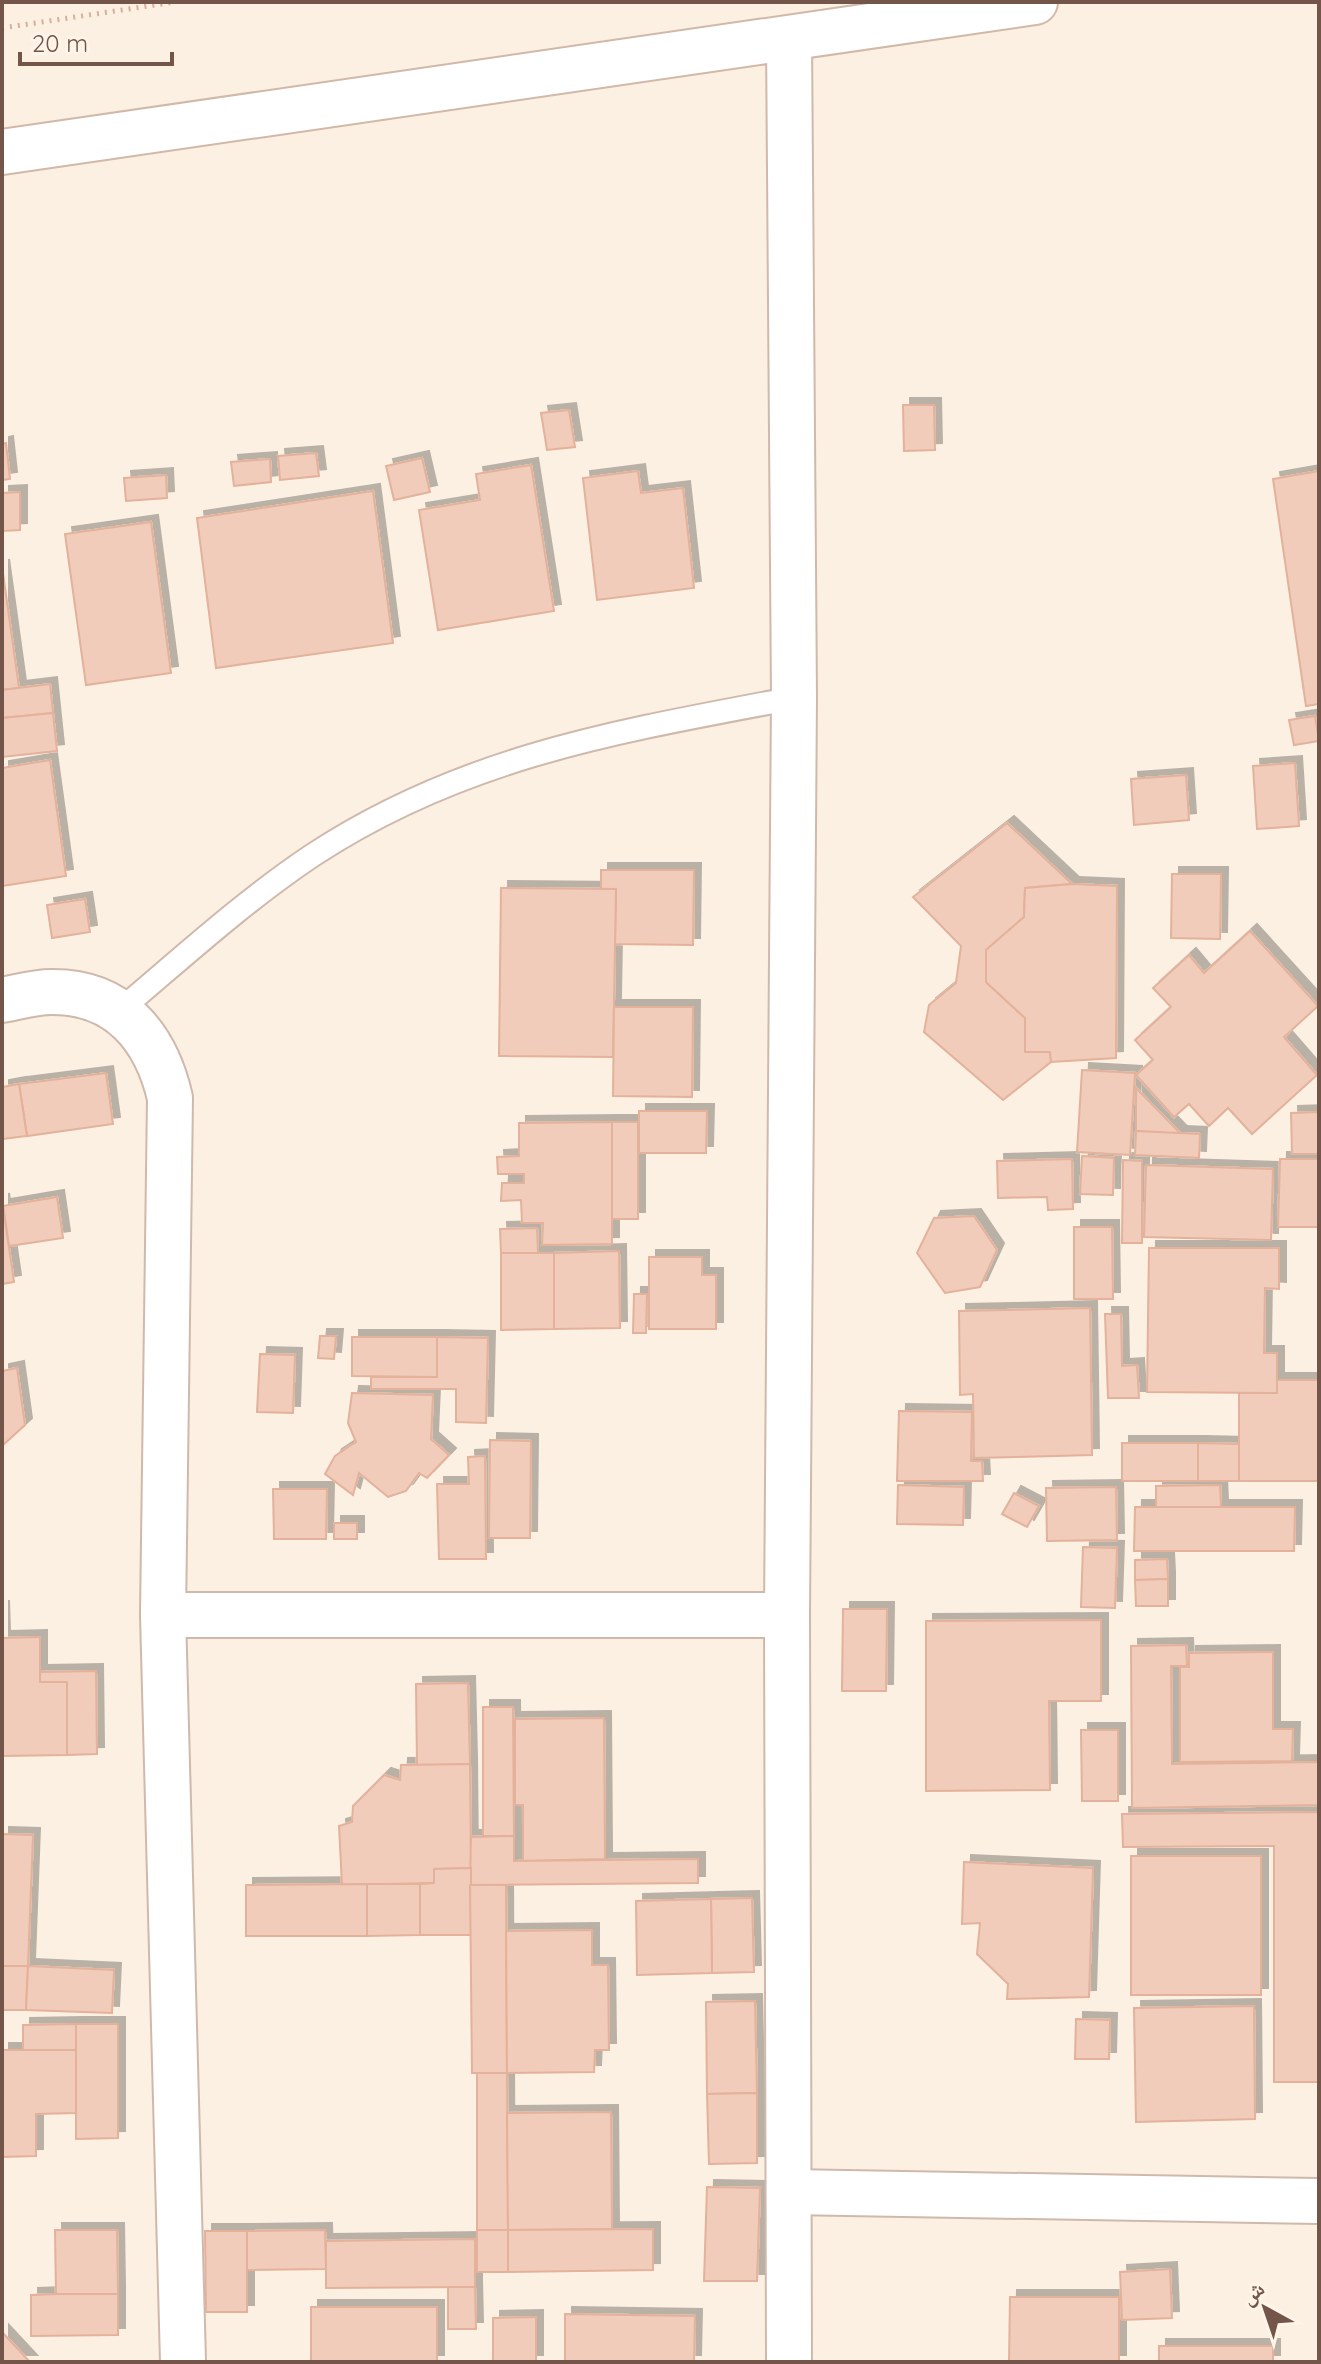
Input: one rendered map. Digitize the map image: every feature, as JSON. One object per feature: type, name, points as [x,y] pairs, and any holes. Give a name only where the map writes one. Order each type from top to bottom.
[{"type":"street","points":[[2,152],[1035,2]]},
{"type":"street","points":[[789,39],[794,698],[787,1615],[789,2362]]},
{"type":"street","points":[[2,1000],[51,992],[87,996],[119,1011],[144,1034],[162,1064],[170,1098],[163,1615],[183,2362]]},
{"type":"street","points":[[163,1615],[787,1615]]},
{"type":"street","points":[[789,2192],[1319,2201]]},
{"type":"lane","points":[[119,1011],[249,901],[314,855],[382,815],[454,781],[528,754],[604,733],[794,698]]},
{"type":"path","points":[[2,28],[175,2]]},
{"type":"building","points":[[903,405],[934,405],[935,450],[904,451]]},
{"type":"building","points":[[569,410],[575,447],[547,450],[541,413]]},
{"type":"building","points":[[6,443],[10,479],[2,480],[2,444]]},
{"type":"building","points":[[316,453],[319,476],[280,480],[278,456]]},
{"type":"building","points":[[422,458],[430,492],[394,500],[386,466]]},
{"type":"building","points":[[270,459],[271,482],[234,486],[231,462]]},
{"type":"building","points":[[531,465],[554,611],[438,630],[419,510],[480,500],[476,474]]},
{"type":"building","points":[[638,471],[641,493],[683,488],[694,588],[597,600],[583,478]]},
{"type":"building","points":[[1319,471],[1319,704],[1306,706],[1273,479]]},
{"type":"building","points":[[166,475],[167,498],[126,501],[124,478]]},
{"type":"building","points":[[373,491],[393,643],[216,668],[197,518]]},
{"type":"building","points":[[20,492],[20,530],[2,531],[2,493]]},
{"type":"building","points":[[151,522],[171,673],[86,685],[65,534]]},
{"type":"building","points":[[2,566],[19,688],[2,690]]},
{"type":"building","points":[[50,684],[53,713],[2,718],[2,690]]},
{"type":"building","points":[[53,713],[57,751],[2,757],[2,718]]},
{"type":"building","points":[[1315,716],[1319,741],[1294,745],[1289,720]]},
{"type":"building","points":[[50,760],[66,876],[2,886],[2,768]]},
{"type":"building","points":[[1295,763],[1299,826],[1257,829],[1253,766]]},
{"type":"building","points":[[1186,775],[1189,820],[1134,825],[1131,779]]},
{"type":"building","points":[[1007,823],[1072,884],[1025,888],[1024,917],[986,950],[986,982],[1025,1018],[1025,1052],[1050,1052],[1051,1062],[1003,1100],[924,1032],[929,1005],[956,983],[961,946],[913,897]]},
{"type":"building","points":[[601,870],[694,870],[693,945],[615,944],[616,889],[601,889]]},
{"type":"building","points":[[1172,874],[1221,874],[1220,939],[1171,938]]},
{"type":"building","points":[[1072,884],[1117,886],[1116,1058],[1051,1062],[1050,1052],[1025,1052],[1025,1018],[986,982],[986,950],[1024,917],[1025,888]]},
{"type":"building","points":[[501,888],[616,889],[613,1057],[499,1056]]},
{"type":"building","points":[[85,899],[90,932],[52,938],[47,905]]},
{"type":"building","points":[[1250,931],[1318,1006],[1284,1037],[1317,1075],[1252,1134],[1228,1108],[1209,1126],[1189,1104],[1174,1117],[1136,1075],[1153,1060],[1135,1040],[1171,1007],[1153,988],[1189,955],[1204,973]]},
{"type":"building","points":[[614,1007],[693,1007],[692,1097],[613,1096]]},
{"type":"building","points":[[1082,1070],[1135,1073],[1130,1155],[1077,1152]]},
{"type":"building","points":[[106,1073],[113,1124],[27,1136],[19,1084]]},
{"type":"building","points":[[19,1084],[27,1136],[2,1139],[2,1087]]},
{"type":"building","points":[[1136,1088],[1181,1134],[1136,1131]]},
{"type":"building","points":[[639,1111],[707,1111],[706,1153],[639,1153]]},
{"type":"building","points":[[1319,1112],[1319,1154],[1292,1154],[1291,1113]]},
{"type":"building","points":[[612,1122],[638,1122],[638,1219],[612,1219]]},
{"type":"building","points":[[612,1122],[612,1244],[542,1245],[543,1223],[522,1223],[521,1200],[501,1201],[502,1183],[524,1183],[524,1174],[498,1174],[497,1157],[519,1156],[519,1123]]},
{"type":"building","points":[[1136,1131],[1200,1134],[1199,1158],[1135,1155]]},
{"type":"building","points":[[1082,1156],[1114,1158],[1113,1195],[1080,1194]]},
{"type":"building","points":[[1072,1159],[1073,1209],[1048,1210],[1047,1197],[998,1198],[997,1161]]},
{"type":"building","points":[[1280,1159],[1319,1159],[1319,1227],[1278,1227]]},
{"type":"building","points":[[1123,1160],[1142,1161],[1142,1243],[1122,1243]]},
{"type":"building","points":[[1146,1165],[1273,1169],[1271,1240],[1144,1237]]},
{"type":"building","points":[[57,1197],[63,1238],[9,1246],[3,1206]]},
{"type":"building","points":[[2,1200],[14,1282],[2,1284]]},
{"type":"building","points":[[974,1216],[997,1250],[980,1287],[945,1293],[917,1253],[934,1218]]},
{"type":"building","points":[[1074,1227],[1112,1227],[1113,1299],[1074,1299]]},
{"type":"building","points":[[537,1228],[538,1253],[501,1253],[500,1229]]},
{"type":"building","points":[[1149,1248],[1279,1248],[1279,1289],[1265,1288],[1264,1353],[1277,1353],[1277,1393],[1147,1392]]},
{"type":"building","points":[[619,1251],[620,1328],[554,1329],[554,1253]]},
{"type":"building","points":[[501,1253],[554,1253],[554,1329],[501,1330]]},
{"type":"building","points":[[649,1257],[702,1257],[702,1275],[716,1275],[716,1329],[649,1329]]},
{"type":"building","points":[[634,1294],[647,1294],[646,1333],[633,1333]]},
{"type":"building","points":[[1090,1308],[1092,1455],[974,1458],[973,1394],[960,1395],[959,1311]]},
{"type":"building","points":[[1105,1314],[1121,1314],[1122,1366],[1137,1365],[1139,1398],[1108,1398]]},
{"type":"building","points":[[320,1336],[336,1336],[334,1359],[318,1358]]},
{"type":"building","points":[[352,1337],[437,1337],[437,1377],[352,1376]]},
{"type":"building","points":[[437,1337],[488,1338],[486,1423],[456,1422],[456,1389],[371,1389],[371,1377],[437,1377]]},
{"type":"building","points":[[260,1354],[295,1355],[293,1413],[257,1412]]},
{"type":"building","points":[[17,1368],[25,1425],[2,1446],[2,1371]]},
{"type":"building","points":[[1277,1380],[1319,1380],[1319,1481],[1239,1481],[1239,1393],[1277,1393]]},
{"type":"building","points":[[352,1393],[433,1395],[431,1439],[449,1455],[427,1478],[419,1473],[406,1491],[388,1497],[359,1473],[353,1495],[325,1474],[335,1456],[356,1442],[348,1423]]},
{"type":"building","points":[[899,1411],[972,1412],[971,1461],[982,1461],[983,1481],[897,1481]]},
{"type":"building","points":[[490,1440],[531,1441],[530,1538],[489,1538]]},
{"type":"building","points":[[1122,1443],[1198,1443],[1198,1481],[1122,1481]]},
{"type":"building","points":[[1198,1443],[1239,1444],[1239,1481],[1198,1481]]},
{"type":"building","points":[[485,1456],[486,1559],[439,1559],[437,1484],[469,1484],[468,1457]]},
{"type":"building","points":[[898,1485],[964,1487],[963,1525],[897,1524]]},
{"type":"building","points":[[1220,1485],[1221,1507],[1156,1507],[1156,1486]]},
{"type":"building","points":[[1116,1487],[1117,1540],[1047,1541],[1046,1488]]},
{"type":"building","points":[[273,1489],[327,1489],[326,1539],[274,1539]]},
{"type":"building","points":[[1014,1493],[1039,1506],[1027,1527],[1002,1514]]},
{"type":"building","points":[[1135,1507],[1295,1507],[1294,1551],[1134,1551]]},
{"type":"building","points":[[334,1523],[357,1523],[357,1539],[334,1539]]},
{"type":"building","points":[[1083,1547],[1117,1548],[1115,1608],[1081,1607]]},
{"type":"building","points":[[1167,1559],[1168,1579],[1135,1580],[1135,1560]]},
{"type":"building","points":[[1168,1579],[1168,1606],[1136,1606],[1135,1580]]},
{"type":"building","points":[[2,1607],[3,1638],[40,1637],[40,1682],[67,1682],[67,1755],[2,1756]]},
{"type":"building","points":[[843,1609],[887,1609],[886,1691],[842,1691]]},
{"type":"building","points":[[1101,1620],[1101,1701],[1049,1701],[1050,1790],[926,1791],[926,1621]]},
{"type":"building","points":[[1186,1645],[1187,1666],[1171,1666],[1172,1764],[1319,1762],[1319,1805],[1132,1808],[1131,1646]]},
{"type":"building","points":[[1273,1652],[1273,1729],[1293,1729],[1292,1761],[1180,1762],[1180,1667],[1189,1667],[1189,1653]]},
{"type":"building","points":[[96,1671],[97,1754],[67,1755],[67,1682],[40,1682],[40,1672]]},
{"type":"building","points":[[468,1683],[470,1764],[417,1766],[416,1684]]},
{"type":"building","points":[[483,1707],[513,1707],[514,1836],[483,1836]]},
{"type":"building","points":[[604,1718],[605,1859],[523,1861],[523,1805],[515,1805],[515,1719]]},
{"type":"building","points":[[1081,1730],[1118,1730],[1118,1801],[1082,1801]]},
{"type":"building","points":[[470,1764],[471,1868],[434,1869],[434,1883],[342,1885],[339,1826],[352,1822],[353,1806],[384,1775],[400,1780],[401,1765]]},
{"type":"building","points":[[1319,1812],[1319,2082],[1274,2082],[1274,1846],[1123,1847],[1122,1814]]},
{"type":"building","points":[[2,1834],[33,1835],[28,1966],[2,1966]]},
{"type":"building","points":[[514,1836],[514,1861],[698,1859],[698,1883],[470,1885],[471,1837]]},
{"type":"building","points":[[1131,1856],[1261,1856],[1261,1995],[1131,1995]]},
{"type":"building","points":[[964,1862],[1093,1868],[1089,1997],[1007,1999],[1008,1984],[977,1954],[980,1923],[962,1924]]},
{"type":"building","points":[[471,1868],[471,1935],[420,1935],[420,1884],[434,1883],[434,1869]]},
{"type":"building","points":[[367,1884],[367,1936],[246,1936],[246,1885]]},
{"type":"building","points":[[367,1884],[420,1884],[420,1935],[367,1936]]},
{"type":"building","points":[[470,1885],[506,1885],[507,2073],[472,2073]]},
{"type":"building","points":[[752,1898],[754,1972],[712,1973],[711,1899]]},
{"type":"building","points":[[711,1899],[712,1973],[637,1975],[636,1901]]},
{"type":"building","points":[[592,1930],[592,1965],[608,1965],[609,2050],[595,2050],[594,2072],[507,2073],[506,1931]]},
{"type":"building","points":[[2,1966],[28,1966],[26,2010],[2,2010]]},
{"type":"building","points":[[28,1966],[114,1970],[112,2013],[26,2010]]},
{"type":"building","points":[[755,2001],[757,2093],[707,2094],[706,2002]]},
{"type":"building","points":[[1254,2006],[1255,2119],[1136,2122],[1134,2008]]},
{"type":"building","points":[[1076,2019],[1110,2020],[1109,2059],[1075,2059]]},
{"type":"building","points":[[76,2024],[76,2050],[23,2050],[23,2025]]},
{"type":"building","points":[[76,2024],[118,2024],[118,2138],[76,2139]]},
{"type":"building","points":[[2,2050],[76,2050],[76,2113],[36,2114],[36,2156],[2,2157]]},
{"type":"building","points":[[477,2073],[507,2073],[508,2230],[477,2230]]},
{"type":"building","points":[[757,2093],[757,2163],[709,2164],[707,2094]]},
{"type":"building","points":[[611,2112],[612,2229],[508,2230],[507,2113]]},
{"type":"building","points":[[707,2187],[760,2188],[757,2281],[704,2281]]},
{"type":"building","points":[[653,2229],[653,2270],[508,2272],[508,2230]]},
{"type":"building","points":[[55,2230],[117,2230],[118,2294],[56,2294]]},
{"type":"building","points":[[325,2230],[326,2269],[247,2270],[247,2231]]},
{"type":"building","points":[[477,2230],[508,2230],[508,2272],[477,2272]]},
{"type":"building","points":[[205,2231],[247,2231],[247,2312],[206,2312]]},
{"type":"building","points":[[475,2239],[475,2287],[326,2288],[326,2241]]},
{"type":"building","points":[[1170,2269],[1172,2318],[1122,2320],[1120,2272]]},
{"type":"building","points":[[448,2287],[475,2287],[476,2329],[448,2329]]},
{"type":"building","points":[[118,2294],[118,2335],[31,2336],[31,2295]]},
{"type":"building","points":[[1010,2297],[1119,2297],[1119,2362],[1009,2362]]},
{"type":"building","points":[[311,2307],[437,2307],[437,2362],[311,2362]]},
{"type":"building","points":[[565,2314],[695,2316],[694,2362],[565,2362]]},
{"type":"building","points":[[536,2317],[536,2362],[493,2362],[493,2318]]},
{"type":"building","points":[[2,2332],[30,2362],[2,2362]]},
{"type":"building","points":[[1159,2346],[1273,2346],[1273,2362],[1159,2362]]}]
